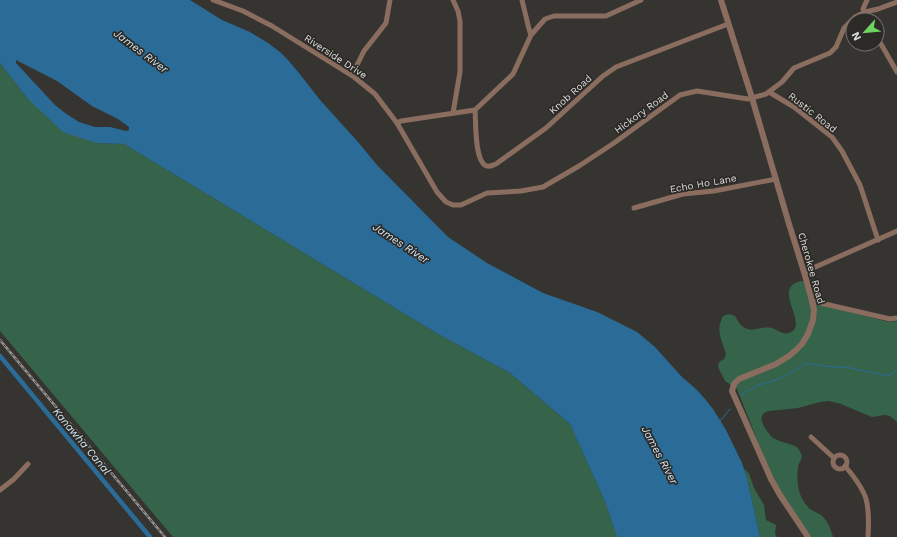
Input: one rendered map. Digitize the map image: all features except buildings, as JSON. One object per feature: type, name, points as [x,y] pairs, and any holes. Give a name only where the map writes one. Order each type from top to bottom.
[{"type":"street","name":"Riverside Drive","points":[[213,0],[243,11],[272,26],[352,75],[375,94],[397,123],[437,192],[446,202]]},
{"type":"street","points":[[352,75],[364,50],[386,23],[390,0]]},
{"type":"street","points":[[453,0],[458,11],[460,21],[460,72],[453,113]]},
{"type":"street","points":[[522,0],[531,35]]},
{"type":"street","points":[[397,123],[401,121],[475,110],[513,74],[531,35],[545,19],[554,16],[606,16],[641,0]]},
{"type":"street","name":"Cherokee Road","points":[[721,0],[804,272],[812,301],[814,316],[812,326],[806,338],[793,353],[781,361],[739,379],[734,384],[732,391],[763,462],[780,495],[808,537]]},
{"type":"street","points":[[865,12],[863,9],[864,5],[868,0]]},
{"type":"street","name":"Hickory Road","points":[[865,12],[897,2]]},
{"type":"street","name":"Knob Road","points":[[475,110],[479,157],[481,162],[488,167],[496,164],[546,128],[603,76],[616,67],[728,24]]},
{"type":"street","name":"Hickory Road","points":[[446,202],[461,205],[487,193],[521,191],[543,187],[614,143],[680,95],[697,91],[748,99],[766,94],[782,82],[794,68],[830,53],[836,47],[845,27]]},
{"type":"street","points":[[885,51],[897,72]]},
{"type":"street","name":"Rustic Road","points":[[769,92],[794,106],[832,137],[842,151],[860,185],[878,240]]},
{"type":"street","name":"Echo Ho Lane","points":[[634,208],[683,194],[714,191],[776,179]]},
{"type":"street","points":[[804,272],[897,231]]},
{"type":"street","points":[[812,301],[890,319],[897,318]]},
{"type":"street","points":[[811,437],[834,458],[833,462],[836,468],[841,469],[845,466]]},
{"type":"street","points":[[834,458],[840,455],[844,457],[846,462],[845,466],[861,487],[868,503],[868,537]]},
{"type":"street","points":[[0,490],[20,474],[28,464]]},
{"type":"green space","points":[[0,63],[28,99],[96,143],[124,144],[438,334],[510,373],[570,424],[606,504],[617,537],[173,537],[0,331]]},
{"type":"green space","points":[[801,281],[804,282],[810,302],[885,321],[897,321],[897,422],[890,416],[885,415],[872,417],[841,404],[829,401],[798,408],[769,411],[765,412],[762,417],[767,431],[772,437],[778,441],[798,448],[802,456],[798,465],[797,473],[800,494],[809,508],[825,519],[833,537],[812,537],[791,508],[778,487],[766,462],[737,389],[725,381],[718,367],[719,362],[724,359],[726,354],[719,331],[723,316],[729,314],[735,316],[743,327],[752,330],[772,328],[782,333],[789,333],[795,329],[796,322],[789,298],[789,291],[792,285]]},
{"type":"green space","points":[[744,468],[749,474],[754,488],[764,505],[766,520],[776,525],[775,534],[777,537],[760,537]]},
{"type":"water","name":"James River","points":[[0,0],[190,0],[222,20],[250,32],[268,43],[288,60],[320,100],[377,165],[448,237],[487,263],[543,293],[597,312],[637,332],[655,347],[681,376],[705,399],[726,430],[742,463],[747,478],[760,537],[617,537],[606,504],[570,424],[510,373],[438,334],[124,144],[96,143],[63,132],[28,99],[0,63]],"holes":[[[16,60],[57,81],[92,106],[118,119],[129,127],[129,130],[126,131],[110,127],[95,127],[79,122],[55,105],[16,63]]]},
{"type":"waterway","name":"Kanawha Canal","points":[[0,356],[150,537]]},
{"type":"waterway","points":[[740,395],[759,385],[788,375],[804,364],[846,367],[888,376],[897,370]]},
{"type":"waterway","points":[[720,421],[730,409]]},
{"type":"railway","points":[[0,340],[165,537]]}]
